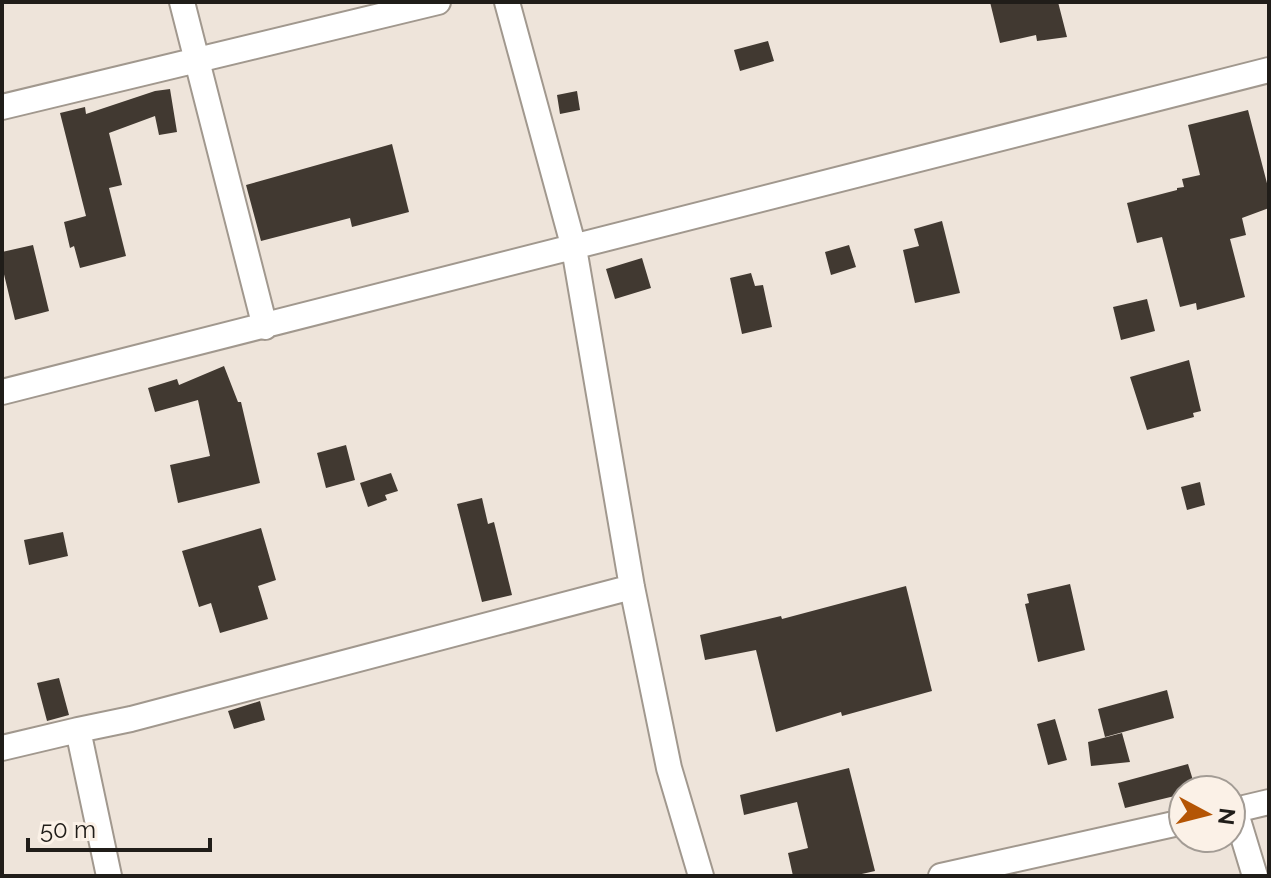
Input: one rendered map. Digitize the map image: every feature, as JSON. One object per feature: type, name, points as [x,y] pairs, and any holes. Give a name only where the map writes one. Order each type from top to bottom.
[{"type":"street","points":[[182,2],[265,327]]},
{"type":"street","points":[[2,107],[438,2]]},
{"type":"street","points":[[507,2],[574,248],[632,587],[669,768],[701,876]]},
{"type":"street","points":[[2,392],[1269,70]]},
{"type":"street","points":[[2,748],[131,719],[632,587]]},
{"type":"street","points":[[78,730],[109,876]]},
{"type":"street","points":[[1247,808],[1269,802]]},
{"type":"street","points":[[941,876],[976,872],[1167,826]]},
{"type":"street","points":[[1247,852],[1255,876]]},
{"type":"building","points":[[990,2],[1058,2],[1067,37],[1037,41],[1036,35],[1000,43]]},
{"type":"building","points":[[768,41],[774,61],[740,71],[734,50]]},
{"type":"building","points":[[170,89],[177,132],[159,135],[155,116],[109,133],[122,185],[109,188],[126,256],[80,268],[74,246],[70,248],[64,222],[86,216],[60,113],[85,107],[86,114]]},
{"type":"building","points":[[577,91],[580,110],[560,114],[557,95]]},
{"type":"building","points":[[1248,110],[1269,191],[1269,208],[1242,218],[1246,235],[1230,239],[1245,297],[1197,310],[1196,303],[1180,307],[1162,237],[1137,243],[1127,203],[1177,190],[1184,187],[1182,179],[1200,175],[1188,125]]},
{"type":"building","points":[[392,144],[409,212],[352,227],[350,218],[261,241],[246,185]]},
{"type":"building","points":[[942,221],[960,293],[915,303],[903,250],[919,246],[914,229]]},
{"type":"building","points":[[33,245],[49,311],[15,320],[2,266],[2,252]]},
{"type":"building","points":[[849,245],[856,267],[831,275],[825,252]]},
{"type":"building","points":[[642,258],[651,288],[615,299],[606,269]]},
{"type":"building","points":[[751,273],[755,286],[763,285],[772,327],[742,334],[730,278]]},
{"type":"building","points":[[1147,299],[1155,331],[1121,340],[1113,307]]},
{"type":"building","points":[[1189,360],[1201,411],[1193,413],[1194,417],[1147,430],[1130,377]]},
{"type":"building","points":[[224,366],[238,402],[241,402],[260,483],[178,503],[170,465],[210,456],[198,400],[155,412],[148,388],[177,379],[179,385]]},
{"type":"building","points":[[346,445],[355,480],[326,488],[317,453]]},
{"type":"building","points":[[391,473],[398,491],[385,495],[387,500],[368,507],[360,483]]},
{"type":"building","points":[[1200,482],[1205,505],[1187,510],[1181,487]]},
{"type":"building","points":[[482,498],[488,524],[494,522],[512,595],[482,602],[457,504]]},
{"type":"building","points":[[261,528],[276,580],[258,586],[268,619],[220,633],[211,603],[199,607],[182,551]]},
{"type":"building","points":[[63,532],[68,556],[29,565],[24,540]]},
{"type":"building","points":[[1070,584],[1085,650],[1038,662],[1025,604],[1029,603],[1027,594]]},
{"type":"building","points":[[906,586],[932,691],[842,716],[841,712],[776,732],[756,650],[705,660],[700,635],[781,616],[782,619]]},
{"type":"building","points":[[59,678],[69,715],[47,721],[37,683]]},
{"type":"building","points":[[1167,690],[1174,718],[1105,737],[1098,709]]},
{"type":"building","points":[[260,701],[265,720],[234,729],[228,711]]},
{"type":"building","points":[[1055,719],[1067,760],[1048,765],[1037,724]]},
{"type":"building","points":[[1122,733],[1130,762],[1091,766],[1088,742]]},
{"type":"building","points":[[1188,764],[1191,774],[1167,774],[1167,798],[1125,808],[1118,783]]},
{"type":"building","points":[[849,768],[875,871],[853,876],[793,876],[788,853],[808,848],[797,802],[744,815],[740,795]]}]
